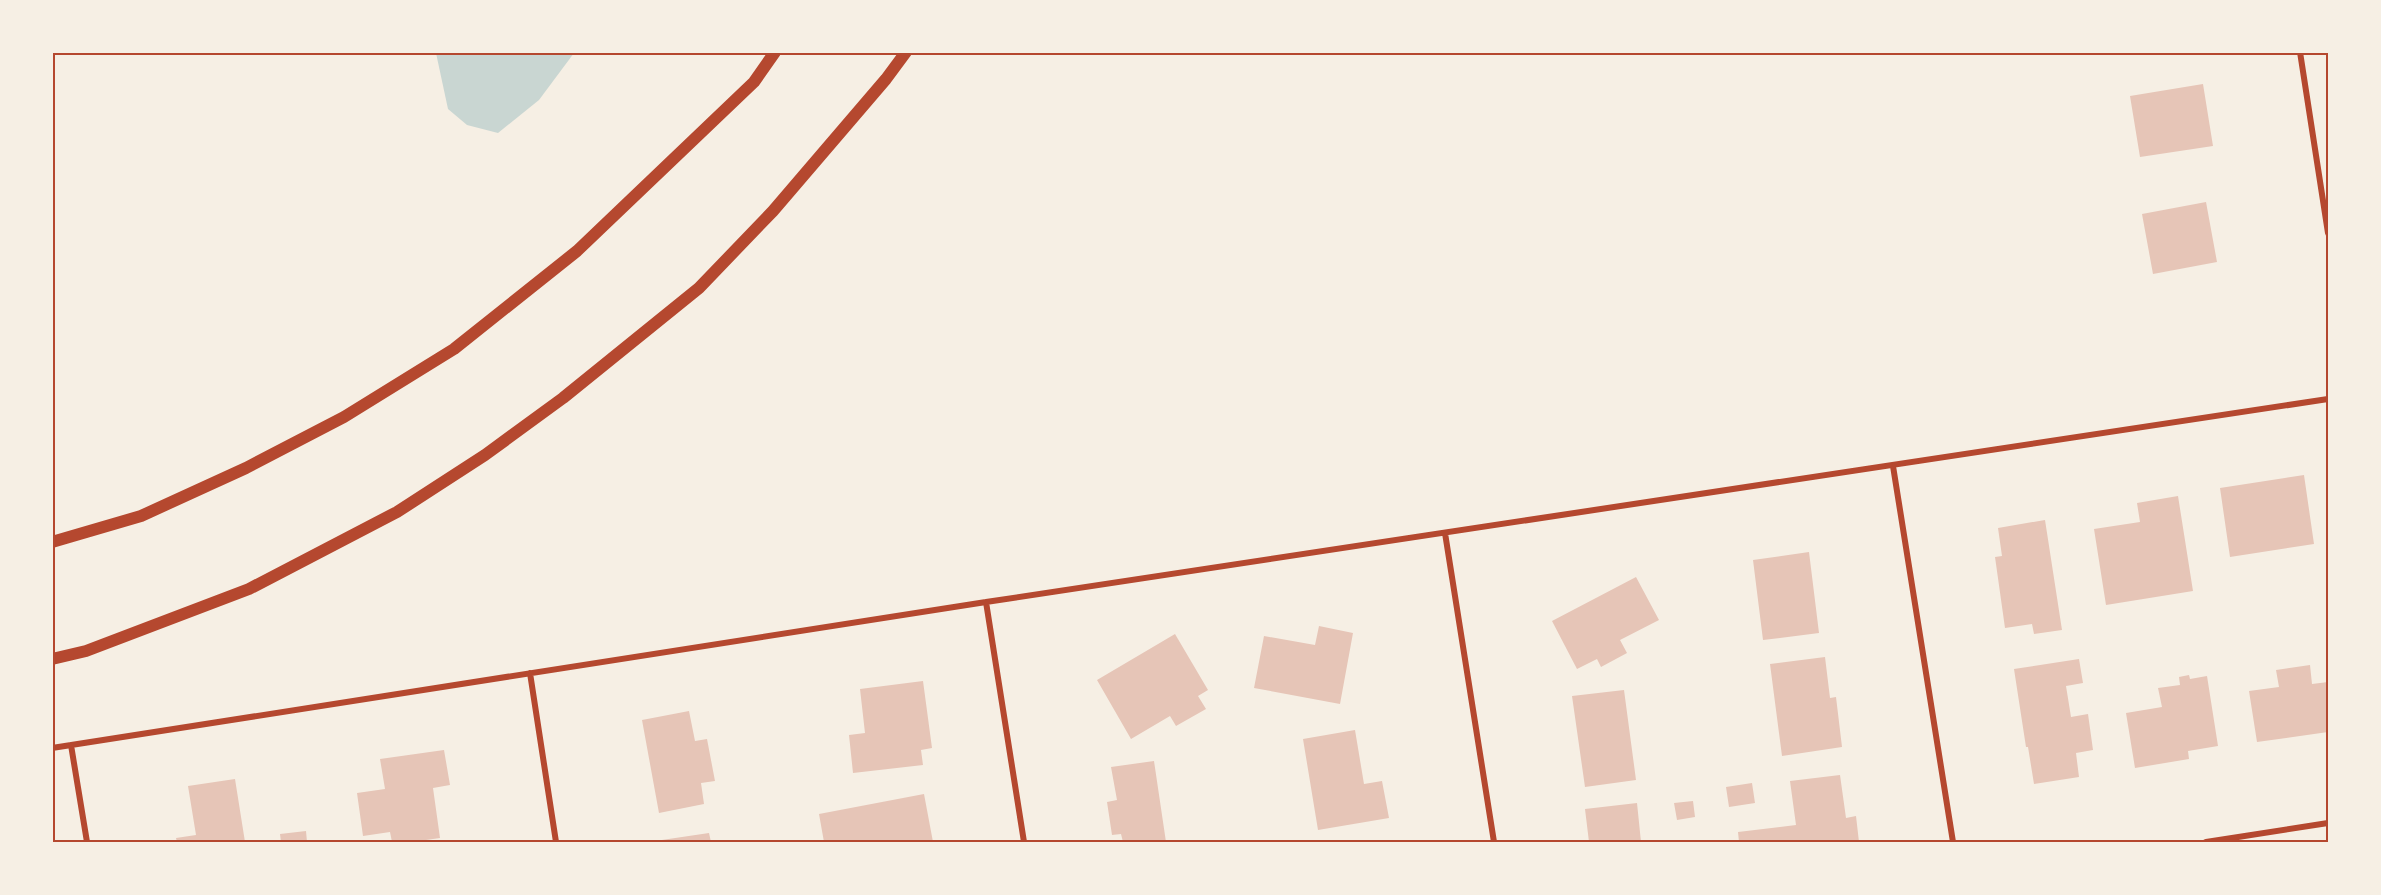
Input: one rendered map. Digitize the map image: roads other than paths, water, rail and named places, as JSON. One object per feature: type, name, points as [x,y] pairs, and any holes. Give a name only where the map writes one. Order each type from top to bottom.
[{"type":"main road","points":[[52,542],[141,516],[246,468],[344,417],[454,349],[577,251],[754,82],[775,52]]},
{"type":"main road","points":[[52,659],[86,651],[249,589],[397,512],[485,455],[563,398],[699,288],[772,211],[886,79],[906,52]]},
{"type":"street","points":[[2300,52],[2328,233]]},
{"type":"street","points":[[52,748],[986,602],[2328,399]]},
{"type":"street","points":[[1893,465],[1953,843]]},
{"type":"street","points":[[1445,533],[1494,843]]},
{"type":"street","points":[[986,602],[1024,843]]},
{"type":"street","points":[[530,673],[556,843]]},
{"type":"street","points":[[71,745],[87,843]]},
{"type":"street","points":[[2206,843],[2328,823]]}]
